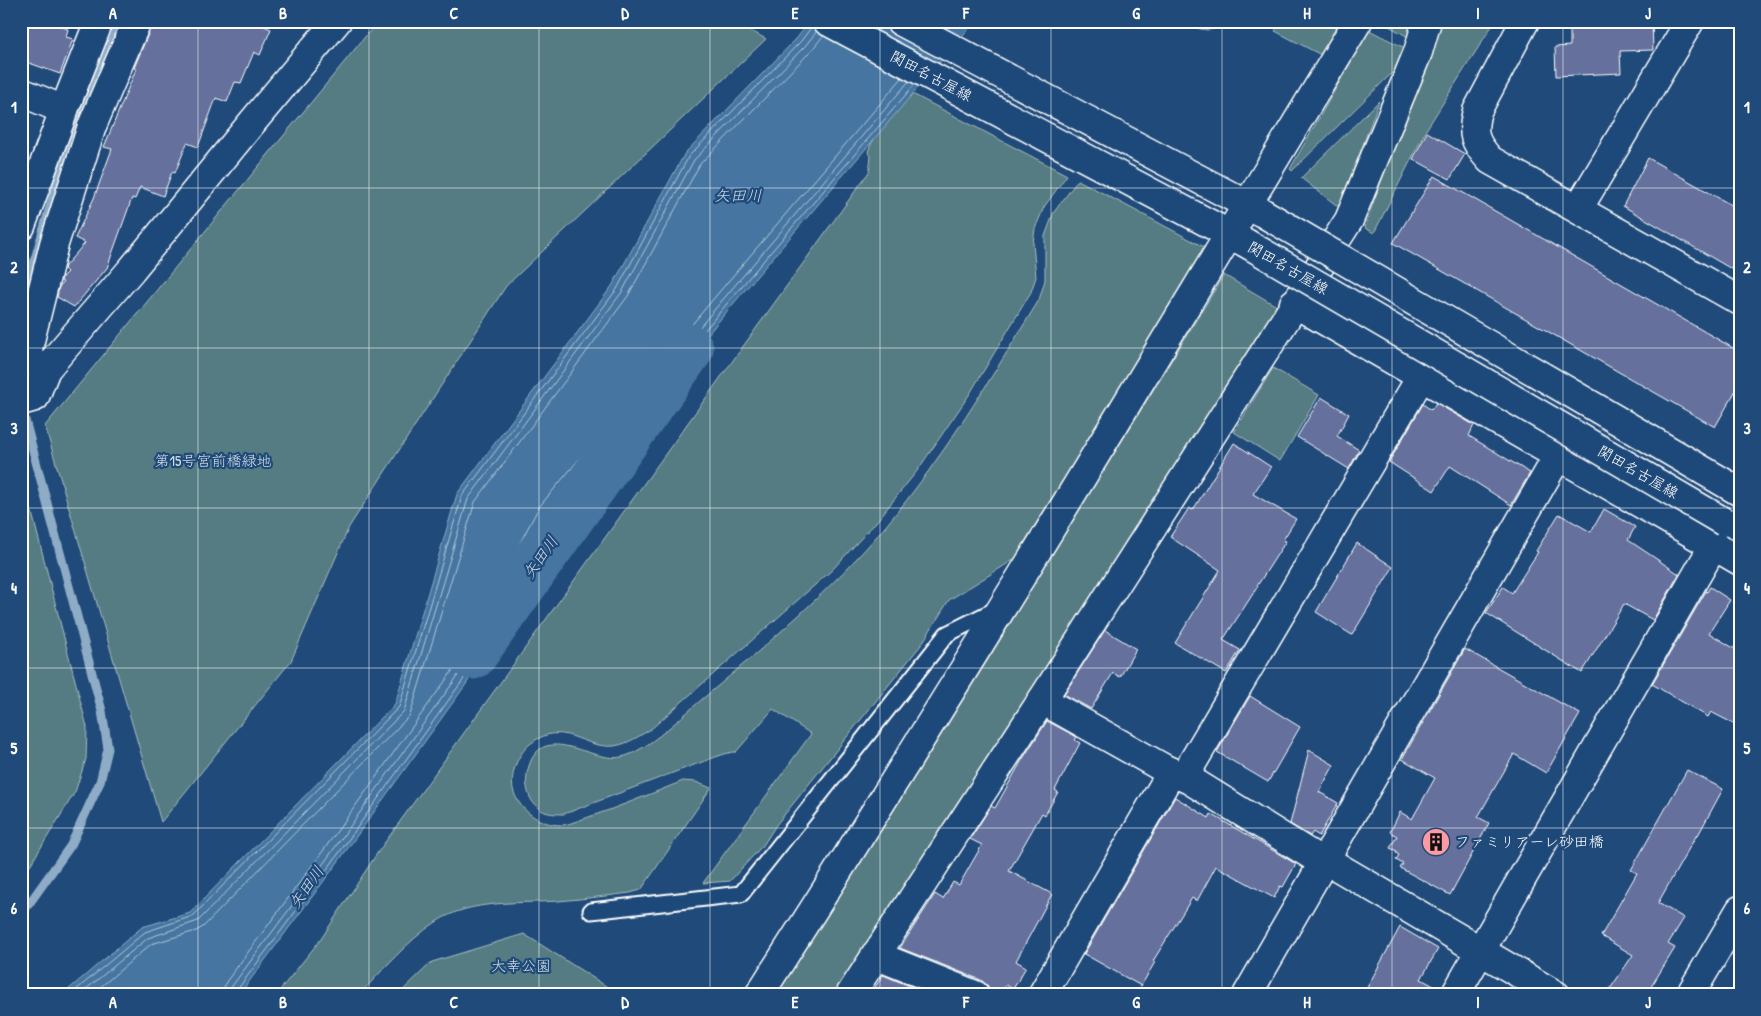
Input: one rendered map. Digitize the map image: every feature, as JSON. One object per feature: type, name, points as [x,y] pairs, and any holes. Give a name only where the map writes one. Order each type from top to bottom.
[{"type":"street","points":[[21,226],[99,21]]},
{"type":"street","points":[[46,368],[26,357],[54,244],[92,126],[137,21]]},
{"type":"street","points":[[28,399],[46,368],[132,269],[338,21]]},
{"type":"street","name":"関田名古屋線","points":[[827,21],[1230,234],[1726,533]]},
{"type":"street","points":[[900,21],[1248,204],[1740,492]]},
{"type":"street","points":[[758,995],[1002,607],[1358,21]]},
{"type":"street","points":[[850,995],[1042,700],[1294,303],[1349,220],[1418,52],[1427,21]]},
{"type":"street","points":[[1525,21],[1477,111],[1473,126],[1478,147],[1490,160],[1740,301]]},
{"type":"street","points":[[1578,209],[1690,21]]},
{"type":"street","points":[[21,92],[64,110]]},
{"type":"street","points":[[1294,303],[1558,456],[1726,533],[1740,561]]},
{"type":"street","points":[[1042,995],[1168,778],[1180,775],[1188,770],[1421,377]]},
{"type":"street","points":[[1247,995],[1558,456]]},
{"type":"street","points":[[1455,995],[1726,533]]},
{"type":"street","points":[[1042,700],[1165,769],[1180,775],[1316,858],[1326,860],[1556,995]]},
{"type":"street","points":[[1690,995],[1740,910]]},
{"type":"street","points":[[875,955],[975,995]]},
{"type":"lane","points":[[591,911],[741,894],[947,634],[1002,607]]},
{"type":"green space","name":"第15号宮前橋緑地","points":[[378,21],[733,21],[766,39],[506,286],[349,527],[291,661],[161,822],[45,426]]},
{"type":"green space","points":[[1183,21],[1224,21],[1220,26],[1204,30]]},
{"type":"green space","points":[[1281,21],[1343,21],[1323,56],[1275,31]]},
{"type":"green space","points":[[1380,21],[1414,21],[1410,38]]},
{"type":"green space","points":[[1438,21],[1495,21],[1426,130],[1374,233],[1365,228],[1366,223]]},
{"type":"green space","points":[[1369,30],[1407,49],[1394,71],[1292,171],[1290,169]]},
{"type":"green space","points":[[903,89],[1067,175],[1044,207],[1035,229],[1033,243],[1036,277],[1031,292],[969,395],[917,471],[876,522],[832,570],[651,729],[629,742],[614,746],[603,746],[572,736],[553,734],[542,737],[530,744],[522,753],[514,770],[512,783],[516,797],[531,815],[553,824],[564,825],[572,823],[683,781],[696,782],[711,788],[641,890],[630,893],[558,901],[495,904],[464,909],[436,922],[415,938],[359,995],[276,995],[321,939],[378,852],[869,172],[871,156],[868,152],[870,146]]},
{"type":"green space","points":[[1379,101],[1340,208],[1301,178]]},
{"type":"green space","points":[[1078,180],[1206,248],[1015,559],[949,600],[921,645],[776,825],[764,844],[730,881],[703,883],[811,734],[773,709],[736,752],[727,753],[564,814],[546,812],[536,806],[529,796],[527,772],[536,753],[545,746],[557,745],[596,755],[621,757],[642,748],[677,721],[799,615],[865,550],[885,527],[947,445],[985,388],[1039,300],[1045,280],[1045,236],[1054,212]]},
{"type":"green space","points":[[1224,275],[1280,308],[839,995],[774,995],[1094,486]]},
{"type":"green space","points":[[1273,368],[1319,395],[1280,461],[1234,432]]},
{"type":"green space","points":[[21,470],[87,727],[86,759],[75,792],[21,880]]},
{"type":"green space","name":"大幸公園","points":[[524,934],[620,995],[398,995],[432,962]]},
{"type":"water","name":"矢田川","points":[[810,21],[975,21],[739,297],[554,518],[467,683],[239,995],[62,995],[142,927],[190,913],[395,704],[457,494],[612,286],[685,153],[797,38]]},
{"type":"building","points":[[21,21],[46,21],[68,29],[66,37],[73,39],[60,74],[21,60]]},
{"type":"building","points":[[152,21],[253,21],[271,29],[260,55],[254,52],[241,83],[235,82],[227,102],[216,98],[198,147],[187,143],[175,173],[172,172],[163,196],[140,187],[135,199],[132,198],[107,268],[74,307],[57,297],[59,287],[63,282],[61,281],[62,277],[67,272],[64,269],[65,266],[85,243],[75,238],[94,198],[112,149],[104,147],[136,69],[134,68]]},
{"type":"building","points":[[1587,21],[1652,21],[1653,50],[1620,51],[1621,73],[1556,76],[1555,47],[1570,46],[1570,27],[1587,26]]},
{"type":"building","points":[[1427,132],[1465,154],[1450,179],[1413,159]]},
{"type":"building","points":[[1648,158],[1740,210],[1740,274],[1623,206]]},
{"type":"building","points":[[1434,176],[1740,352],[1740,383],[1715,427],[1393,243]]},
{"type":"building","points":[[1321,397],[1349,414],[1337,436],[1359,450],[1349,469],[1297,437]]},
{"type":"building","points":[[1436,403],[1474,425],[1469,436],[1530,473],[1511,505],[1450,466],[1434,491],[1389,462],[1423,404],[1431,410]]},
{"type":"building","points":[[1234,443],[1271,467],[1253,494],[1296,519],[1283,540],[1286,541],[1223,640],[1240,650],[1226,673],[1175,643],[1220,570],[1170,537],[1189,508],[1193,510]]},
{"type":"building","points":[[1604,509],[1635,527],[1628,540],[1679,574],[1653,620],[1624,604],[1582,673],[1486,613],[1503,587],[1512,593],[1559,514],[1591,532]]},
{"type":"building","points":[[1357,543],[1393,567],[1352,635],[1316,612]]},
{"type":"building","points":[[1710,587],[1730,600],[1709,633],[1740,652],[1740,727],[1711,712],[1708,717],[1652,684]]},
{"type":"building","points":[[1105,630],[1136,649],[1120,677],[1113,673],[1091,709],[1064,694]]},
{"type":"building","points":[[1465,649],[1580,714],[1546,773],[1514,754],[1478,817],[1489,823],[1450,895],[1400,868],[1403,864],[1396,860],[1399,855],[1396,853],[1397,851],[1390,848],[1397,836],[1390,832],[1400,812],[1412,819],[1435,778],[1402,759]]},
{"type":"building","points":[[1250,696],[1300,727],[1268,782],[1217,752]]},
{"type":"building","points":[[1047,721],[1077,737],[1075,740],[1080,743],[1055,790],[1058,792],[1045,815],[1042,813],[1009,871],[1052,894],[1016,961],[1026,967],[1013,989],[1006,985],[1000,995],[990,995],[988,986],[981,980],[900,948],[935,894],[943,899],[953,882],[959,885],[982,845],[970,839],[991,806],[995,808]]},
{"type":"building","points":[[1309,750],[1334,765],[1319,792],[1338,803],[1319,836],[1313,832],[1310,836],[1290,824]]},
{"type":"building","points":[[1687,770],[1723,789],[1658,903],[1684,918],[1668,944],[1675,948],[1646,995],[1606,995],[1633,955],[1601,936],[1637,873],[1631,870]]},
{"type":"building","points":[[1175,797],[1209,818],[1211,814],[1296,864],[1283,887],[1280,886],[1274,898],[1216,866],[1197,901],[1192,898],[1153,961],[1155,962],[1141,986],[1084,954]]},
{"type":"building","points":[[1400,927],[1438,949],[1421,979],[1441,990],[1439,995],[1363,995]]},
{"type":"building","points":[[883,975],[932,995],[870,995]]},
{"type":"waterway","points":[[21,307],[65,156],[121,21]]},
{"type":"waterway","name":"矢田川","points":[[472,654],[688,349]]},
{"type":"waterway","points":[[21,405],[102,711],[108,749],[100,782],[71,845],[21,915]]},
{"type":"place","name":"ファミリアーレ砂田橋","points":[[1436,842]]}]
